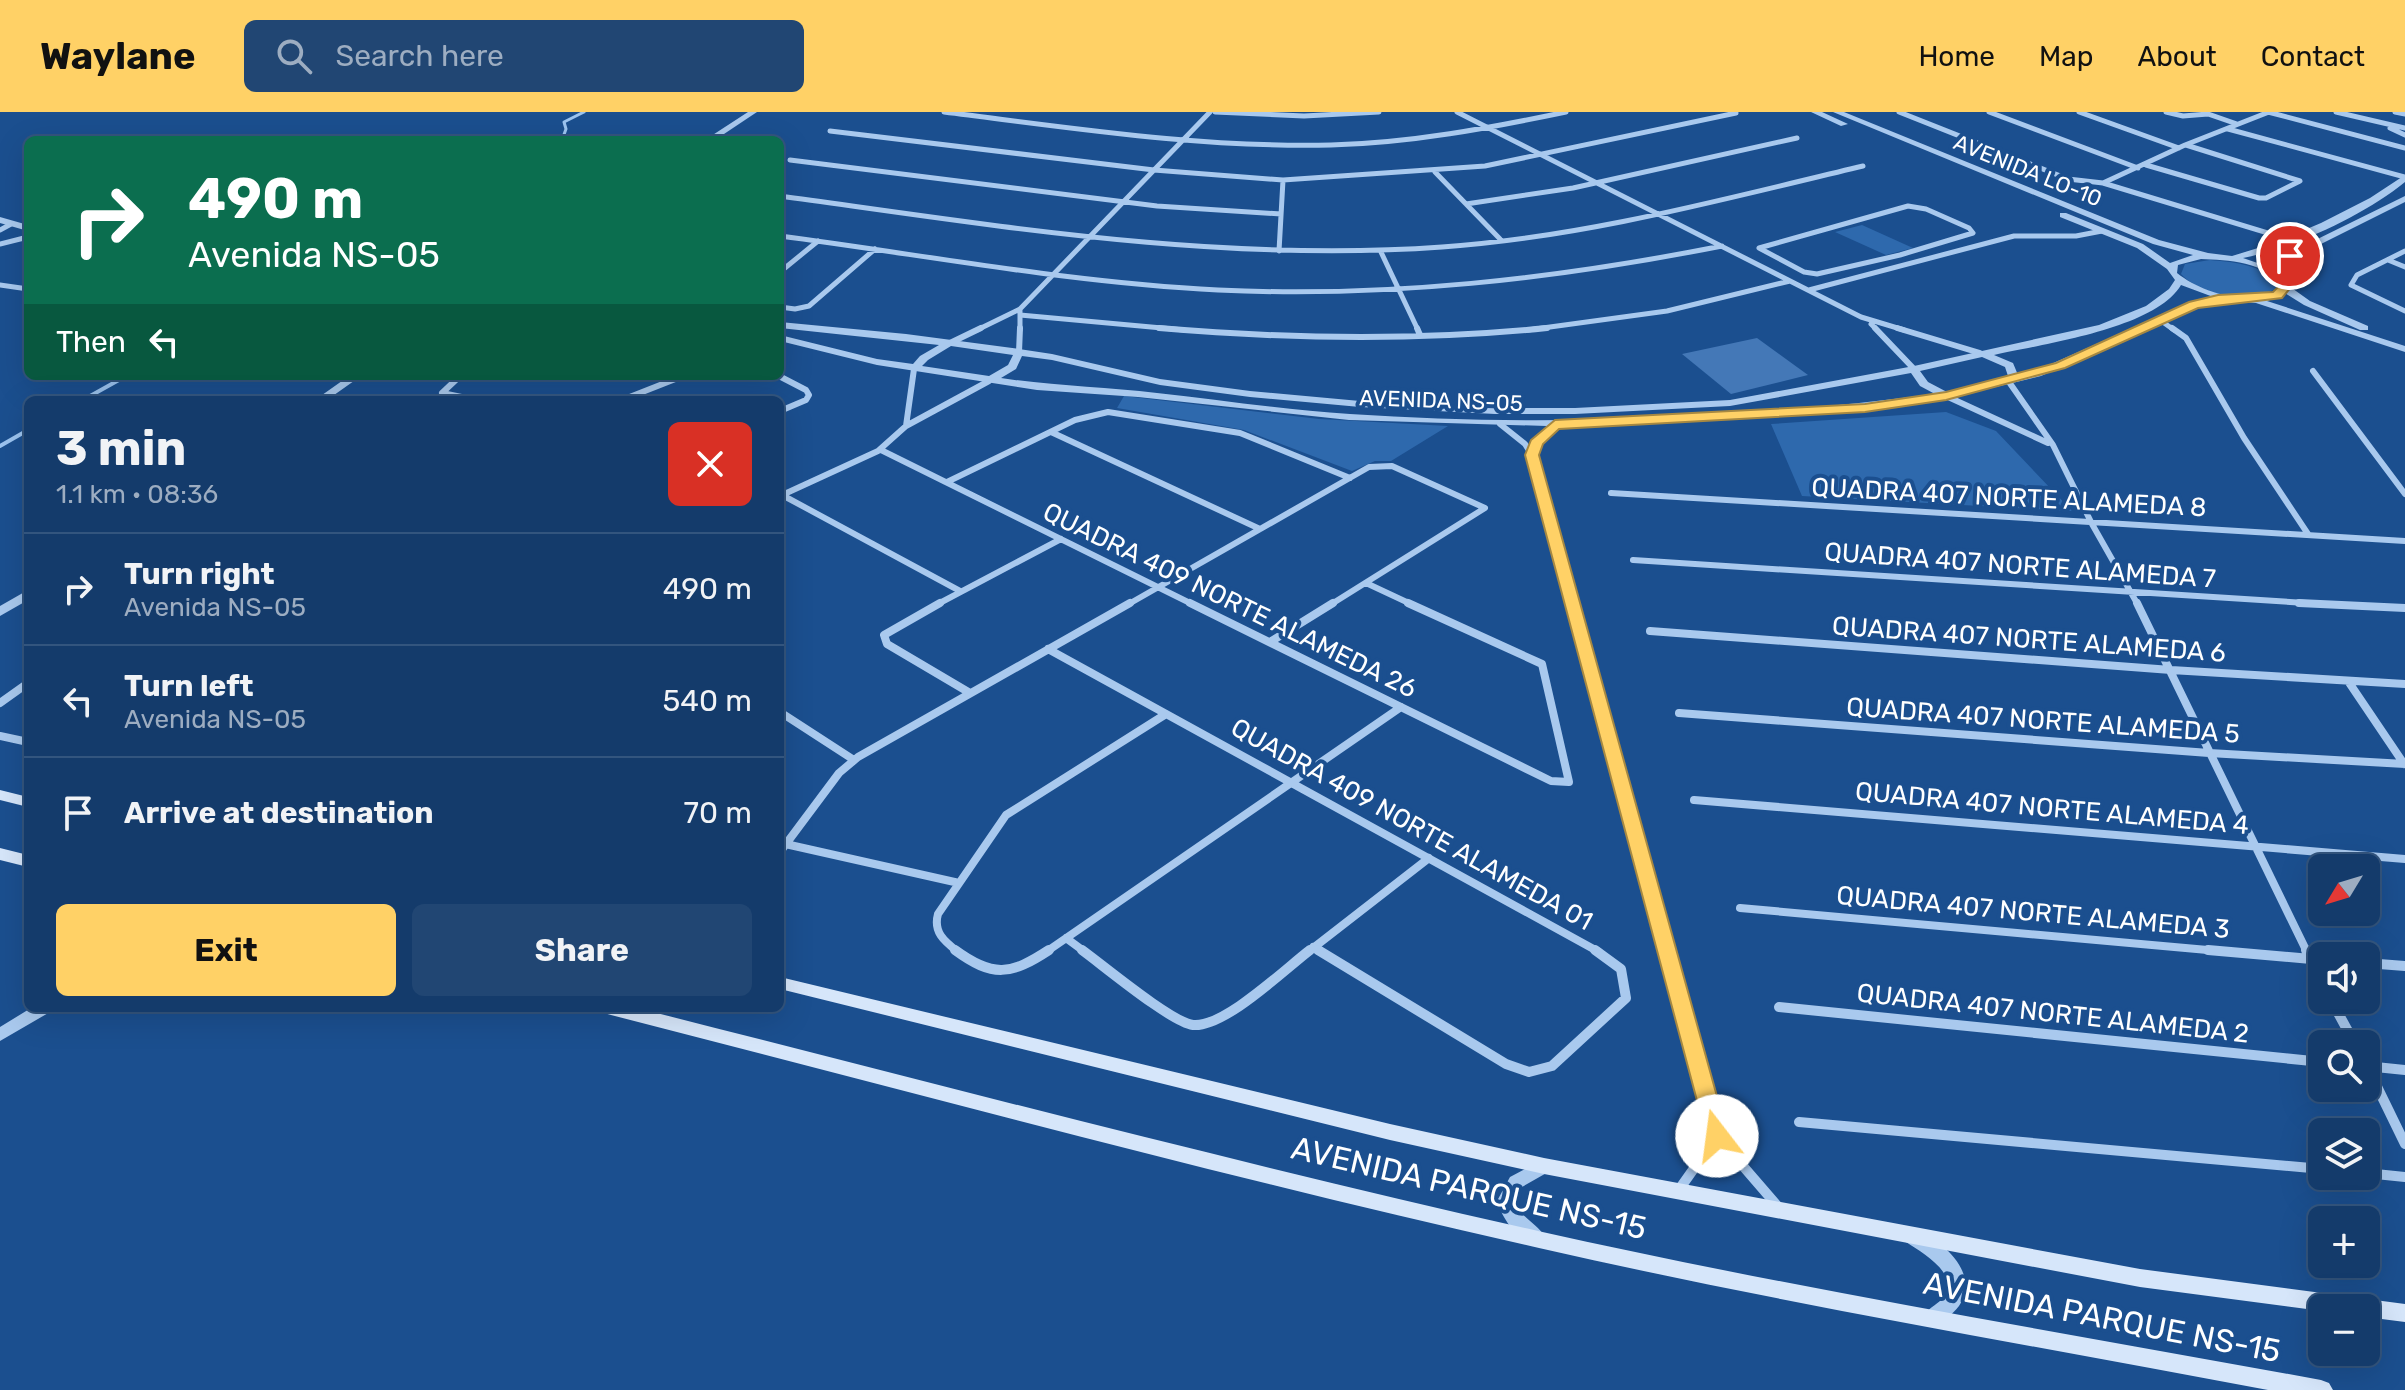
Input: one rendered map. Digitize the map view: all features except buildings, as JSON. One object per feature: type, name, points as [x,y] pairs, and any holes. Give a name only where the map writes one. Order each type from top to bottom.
[{"type":"main road","points":[[0,795],[24,801]]},
{"type":"main road","points":[[0,854],[24,860]]},
{"type":"main road","name":"AVENIDA PARQUE NS-15","points":[[784,984],[1346,1122],[1544,1166],[1784,1214],[2140,1278],[2308,1300]]},
{"type":"main road","name":"AVENIDA PARQUE NS-15","points":[[627,1012],[1291,1181],[1541,1240],[2321,1390]]},
{"type":"main road","name":"AVENIDA PARQUE NS-15","points":[[2380,1310],[2405,1313]]},
{"type":"street","points":[[715,136],[753,112]]},
{"type":"street","points":[[944,112],[1183,140],[1335,145],[1420,139],[1566,112]]},
{"type":"street","points":[[906,426],[914,369],[924,358],[1020,312],[1054,273],[1212,112],[1304,116],[1379,112]]},
{"type":"street","points":[[1457,112],[1861,317],[1927,340],[1980,353],[2009,365],[2013,376],[2009,382],[2053,445],[2092,524],[2133,594],[2308,958]]},
{"type":"street","name":"AVENIDA LO-10","points":[[1815,112],[2146,250],[2171,268]]},
{"type":"street","name":"AVENIDA LO-10","points":[[1837,112],[2156,242],[2207,256]]},
{"type":"street","points":[[1899,112],[2068,179],[2103,183],[2291,240]]},
{"type":"street","points":[[1989,112],[2139,168]]},
{"type":"street","points":[[2079,112],[2182,146],[2291,176],[2299,183],[2266,198],[2146,165]]},
{"type":"street","points":[[2166,112],[2183,116],[2208,114],[2238,124]]},
{"type":"street","points":[[2256,112],[2405,148]]},
{"type":"street","points":[[2336,112],[2405,128]]},
{"type":"street","points":[[2395,112],[2405,114]]},
{"type":"street","points":[[830,131],[1154,170],[1283,180],[1435,172],[1542,155],[1736,113]]},
{"type":"street","points":[[2103,183],[2182,146],[2267,113]]},
{"type":"street","points":[[2378,123],[2405,135]]},
{"type":"street","points":[[2227,129],[2405,178]]},
{"type":"street","points":[[1466,204],[1598,183],[1797,138]]},
{"type":"street","points":[[790,160],[1123,202],[1281,214]]},
{"type":"street","points":[[784,197],[1183,247],[1279,251],[1380,250],[1569,231],[1658,214],[1863,166]]},
{"type":"street","points":[[1435,172],[1500,239]]},
{"type":"street","points":[[2227,258],[2259,253],[2291,240],[2384,194],[2405,178]]},
{"type":"street","points":[[1279,251],[1283,180]]},
{"type":"street","points":[[2276,274],[2289,257],[2405,199]]},
{"type":"street","points":[[1900,255],[1971,235],[1972,231],[1926,209],[1908,206],[1759,248],[1804,272],[1817,274],[1900,255],[1915,261]]},
{"type":"street","points":[[0,220],[24,227]]},
{"type":"street","points":[[0,230],[11,224]]},
{"type":"street","points":[[1808,290],[2014,236],[2076,236],[2102,231]]},
{"type":"street","points":[[784,237],[1144,285],[1239,291],[1401,291],[1572,275],[1722,246]]},
{"type":"street","points":[[0,244],[24,238]]},
{"type":"street","points":[[784,269],[818,241]]},
{"type":"street","points":[[784,308],[809,306],[875,249]]},
{"type":"street","points":[[1380,250],[1420,335]]},
{"type":"street","points":[[2405,251],[2357,275],[2351,285],[2405,311]]},
{"type":"street","points":[[2179,281],[2171,268],[2183,259],[2207,256],[2256,265],[2276,274],[2284,281],[2285,288],[2307,303],[2405,347]]},
{"type":"street","points":[[2388,260],[2405,267]]},
{"type":"street","points":[[1020,312],[1215,333],[1420,335],[1546,327],[1666,311],[1790,281]]},
{"type":"street","name":"AVENIDA NS-05","points":[[784,325],[1074,360],[1160,382],[1250,394],[1484,411],[1575,411],[1730,403],[1914,369],[2110,325],[2170,296],[2179,281],[2231,298],[2274,296],[2285,288]]},
{"type":"street","points":[[0,285],[24,288]]},
{"type":"street","name":"AVENIDA NS-05","points":[[784,339],[851,357],[989,381],[1319,414],[1555,425],[1835,410],[1946,396],[2009,382],[2061,365],[2194,305],[2231,298]]},
{"type":"street","points":[[2248,299],[2405,347]]},
{"type":"street","points":[[784,494],[881,450],[906,426],[1012,367],[1019,352],[1020,312]]},
{"type":"street","points":[[1861,317],[1880,331],[1924,384],[2053,445]]},
{"type":"street","points":[[2160,320],[2186,338],[2244,438],[2308,534]]},
{"type":"street","points":[[2313,371],[2405,494]]},
{"type":"street","points":[[784,379],[806,390],[809,395],[806,400],[784,409]]},
{"type":"street","points":[[326,396],[350,380]]},
{"type":"street","points":[[456,380],[442,392],[456,396]]},
{"type":"street","points":[[632,396],[673,380]]},
{"type":"street","points":[[947,482],[1094,413],[1117,412],[1240,433],[1350,478]]},
{"type":"street","points":[[1500,424],[1525,444],[1532,455],[1717,1136],[1784,1214]]},
{"type":"street","points":[[1532,455],[1536,443],[1555,425]]},
{"type":"street","points":[[1051,432],[1260,529]]},
{"type":"street","name":"QUADRA 409 NORTE ALAMEDA 26","points":[[881,450],[1555,783],[1562,784],[1571,779],[1542,664],[1366,583]]},
{"type":"street","points":[[784,843],[839,773],[854,760],[1379,464],[1396,468],[1485,508],[1270,642]]},
{"type":"street","name":"QUADRA 407 NORTE ALAMEDA 8","points":[[1611,493],[2405,541]]},
{"type":"street","points":[[784,497],[960,591]]},
{"type":"street","points":[[970,693],[887,644],[883,638],[888,630],[1061,539]]},
{"type":"street","name":"QUADRA 407 NORTE ALAMEDA 7","points":[[1633,560],[2133,594],[2405,608]]},
{"type":"street","points":[[0,612],[24,596]]},
{"type":"street","points":[[0,619],[13,603]]},
{"type":"street","name":"QUADRA 407 NORTE ALAMEDA 6","points":[[1650,631],[2171,670],[2405,684]]},
{"type":"street","name":"QUADRA 409 NORTE ALAMEDA 01","points":[[1048,649],[1610,958],[1621,969],[1626,995],[1624,1001],[1552,1066],[1533,1072],[1510,1067],[1313,947]]},
{"type":"street","points":[[2348,681],[2404,764]]},
{"type":"street","points":[[0,703],[24,686]]},
{"type":"street","points":[[1166,714],[1006,815],[938,914],[937,931],[946,941],[983,966],[1006,971],[1025,966],[1401,707]]},
{"type":"street","name":"QUADRA 407 NORTE ALAMEDA 5","points":[[1679,713],[2209,753],[2404,764]]},
{"type":"street","points":[[784,715],[854,760]]},
{"type":"street","points":[[0,736],[24,741]]},
{"type":"street","name":"QUADRA 407 NORTE ALAMEDA 4","points":[[1694,800],[2405,859]]},
{"type":"street","points":[[784,846],[959,883]]},
{"type":"street","points":[[1066,938],[1180,1021],[1199,1026],[1221,1017],[1429,858]]},
{"type":"street","name":"QUADRA 407 NORTE ALAMEDA 3","points":[[1740,908],[2308,960]]},
{"type":"street","points":[[2380,964],[2405,966]]},
{"type":"street","name":"QUADRA 407 NORTE ALAMEDA 2","points":[[1779,1007],[2308,1061]]},
{"type":"street","points":[[0,1035],[37,1012]]},
{"type":"street","points":[[2380,1067],[2405,1070]]},
{"type":"street","points":[[2380,1094],[2405,1144]]},
{"type":"street","points":[[1799,1122],[2308,1168]]},
{"type":"street","points":[[1676,1193],[1717,1136]]},
{"type":"street","points":[[1541,1240],[1517,1223],[1508,1211],[1506,1201],[1516,1182],[1544,1166]]},
{"type":"street","points":[[2380,1174],[2405,1177]]},
{"type":"street","points":[[1913,1237],[1945,1261],[1958,1281],[1959,1290],[1954,1300],[1933,1317]]},
{"type":"shaded area","points":[[1862,225],[1913,248],[1886,255],[1835,232]]},
{"type":"shaded area","points":[[2210,260],[2260,270],[2275,279],[2276,288],[2254,296],[2227,296],[2201,288],[2181,274],[2185,264]]},
{"type":"shaded area","points":[[1124,396],[1319,419],[1448,426],[1391,461],[1375,461],[1352,471],[1244,430],[1117,408]]},
{"type":"shaded area","points":[[1946,412],[1996,431],[2072,511],[1802,496],[1771,424]]},
{"type":"waterway","points":[[563,136],[564,122],[584,112]]},
{"type":"waterway","points":[[90,396],[119,380]]},
{"type":"waterway","points":[[0,446],[24,432]]},
{"type":"route","points":[[1717,1136],[1532,455],[1536,443],[1555,425],[1865,408],[1946,396],[2009,382],[2061,365],[2206,301],[2259,299],[2277,295],[2283,292],[2285,286],[2276,274],[2290,256]]}]
